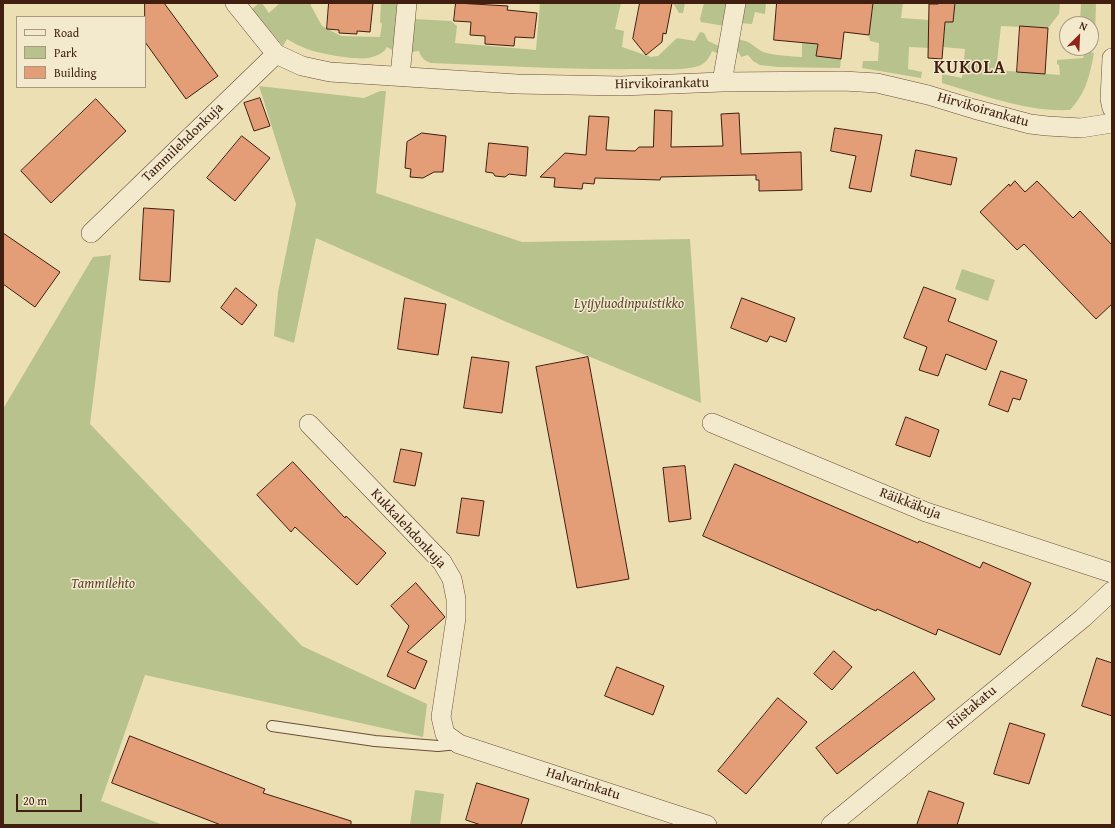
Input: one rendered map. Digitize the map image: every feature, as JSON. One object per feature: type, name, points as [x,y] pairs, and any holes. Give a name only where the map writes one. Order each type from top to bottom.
[{"type":"street","name":"Hirvikoirankatu","points":[[235,3],[276,54],[302,66],[330,72],[458,81],[621,86],[722,82],[843,81],[878,83],[928,95],[1030,124],[1081,128],[1112,123]]},
{"type":"street","points":[[400,76],[407,3]]},
{"type":"street","points":[[722,82],[736,3]]},
{"type":"street","name":"Tammilehdonkuja","points":[[90,233],[276,54]]},
{"type":"street","points":[[1112,58],[1110,99],[1112,108]]},
{"type":"street","name":"Räikkäkuja","points":[[712,423],[926,512],[1112,573]]},
{"type":"street","name":"Kukkalehdonkuja","points":[[308,424],[442,562],[452,579],[456,599],[456,618],[441,718],[445,734],[459,744]]},
{"type":"street","name":"Riistakatu","points":[[832,825],[1083,618],[1112,591]]},
{"type":"street","name":"Halvarinkatu","points":[[459,744],[707,825]]},
{"type":"lane","points":[[272,726],[375,741],[438,746],[459,744]]},
{"type":"green space","points":[[259,3],[262,3],[269,13],[280,3],[311,3],[311,6],[322,26],[341,36],[380,37],[382,24],[380,22],[381,3],[400,3],[392,50],[387,47],[381,53],[374,56],[368,58],[355,58],[320,53],[299,46],[287,39],[283,46],[252,9]]},
{"type":"green space","points":[[540,3],[621,3],[615,29],[624,31],[622,47],[651,57],[658,56],[677,38],[695,41],[700,32],[704,33],[708,41],[721,47],[719,54],[712,51],[707,61],[701,65],[673,69],[564,68],[431,63],[421,56],[419,51],[411,52],[413,19],[451,21],[457,26],[455,43],[536,50]]},
{"type":"green space","points":[[673,3],[685,3],[683,13],[679,13]]},
{"type":"green space","points":[[704,3],[728,3],[724,26],[701,22],[700,19]]},
{"type":"green space","points":[[744,3],[766,3],[765,14],[755,12],[752,24],[740,23]]},
{"type":"green space","points":[[806,3],[818,43],[817,56],[841,59],[840,68],[778,67],[760,65],[753,61],[748,55],[741,57],[737,49],[739,40],[743,40],[751,44],[763,52],[802,57]]},
{"type":"green space","points":[[873,3],[903,3],[901,18],[929,20],[928,34],[937,35],[931,48],[909,47],[908,69],[922,72],[921,78],[862,68],[863,61],[878,61],[879,43],[870,41],[869,35]]},
{"type":"green space","points":[[955,3],[1060,3],[1059,14],[1048,28],[1001,26],[996,70],[1060,75],[1057,60],[1093,56],[1084,90],[1070,110],[1054,110],[1021,106],[942,83],[942,74],[962,78],[965,49],[943,47],[945,22]]},
{"type":"green space","points":[[1081,3],[1096,3],[1096,16],[1080,16]]},
{"type":"green space","name":"Lyijyluodinpuistikko","points":[[259,86],[364,98],[380,91],[386,91],[376,193],[522,242],[690,239],[701,403],[511,324],[316,238],[294,343],[274,336],[278,292],[296,204]]},
{"type":"green space","name":"Tammilehto","points":[[111,255],[90,424],[302,646],[427,704],[423,737],[145,675],[101,801],[163,825],[3,825],[3,409],[93,257]]},
{"type":"green space","points":[[962,269],[995,280],[988,301],[955,289]]},
{"type":"green space","points":[[415,790],[444,794],[440,825],[410,825]]},
{"type":"building","points":[[145,3],[164,3],[218,76],[186,99],[146,43]]},
{"type":"building","points":[[329,3],[373,3],[370,32],[357,31],[357,34],[339,33],[339,30],[327,29]]},
{"type":"building","points":[[456,3],[508,6],[507,10],[537,13],[534,38],[515,37],[514,46],[485,44],[485,36],[470,35],[471,22],[454,21]]},
{"type":"building","points":[[640,3],[672,3],[666,34],[663,33],[662,42],[646,55],[633,39]]},
{"type":"building","points":[[777,3],[873,3],[869,35],[844,32],[841,59],[816,56],[818,44],[774,40]]},
{"type":"building","points":[[955,3],[953,22],[945,22],[942,59],[928,58],[929,4]]},
{"type":"building","points":[[1020,26],[1048,28],[1045,74],[1017,72]]},
{"type":"building","points":[[260,98],[270,126],[254,131],[244,103]]},
{"type":"building","points":[[96,99],[126,131],[51,203],[21,171]]},
{"type":"building","points":[[655,110],[672,111],[671,147],[723,146],[721,114],[739,113],[741,154],[801,152],[802,190],[759,191],[759,180],[756,180],[756,175],[661,177],[660,180],[595,178],[594,184],[583,183],[582,189],[554,187],[555,178],[540,177],[565,153],[586,155],[589,116],[609,117],[606,150],[635,151],[639,147],[653,147]]},
{"type":"building","points":[[835,128],[882,135],[871,192],[849,188],[856,156],[831,151]]},
{"type":"building","points":[[422,133],[446,136],[443,172],[434,172],[423,178],[410,177],[411,169],[405,168],[407,142]]},
{"type":"building","points":[[242,136],[270,158],[235,201],[207,178]]},
{"type":"building","points":[[489,143],[528,147],[526,176],[509,174],[505,177],[495,176],[493,173],[486,172]]},
{"type":"building","points":[[916,150],[957,158],[951,185],[911,176]]},
{"type":"building","points":[[1015,181],[1025,192],[1037,181],[1073,218],[1080,211],[1112,245],[1112,304],[1096,319],[1024,244],[1017,250],[980,212],[1009,184],[1010,186]]},
{"type":"building","points":[[144,208],[174,210],[170,282],[140,280]]},
{"type":"building","points":[[3,233],[60,272],[35,307],[3,284]]},
{"type":"building","points":[[924,287],[956,299],[948,321],[997,341],[986,370],[946,354],[938,376],[919,370],[927,347],[904,338]]},
{"type":"building","points":[[236,288],[257,305],[242,325],[221,308]]},
{"type":"building","points":[[405,298],[446,304],[438,355],[398,349]]},
{"type":"building","points":[[742,298],[795,318],[786,342],[770,336],[767,342],[731,328]]},
{"type":"building","points":[[472,357],[509,362],[502,413],[464,408]]},
{"type":"building","points":[[588,357],[629,579],[577,588],[536,367]]},
{"type":"building","points":[[1001,371],[1027,380],[1020,400],[1013,398],[1008,412],[989,405]]},
{"type":"building","points":[[906,417],[939,430],[930,457],[896,445]]},
{"type":"building","points":[[401,449],[422,453],[415,486],[394,482]]},
{"type":"building","points":[[293,462],[345,518],[346,516],[386,553],[357,585],[295,527],[291,532],[257,495]]},
{"type":"building","points":[[735,464],[918,543],[919,541],[980,568],[983,562],[1031,583],[1000,655],[938,629],[936,635],[877,609],[876,611],[703,536]]},
{"type":"building","points":[[685,466],[691,519],[669,522],[663,468]]},
{"type":"building","points":[[462,498],[484,501],[479,536],[457,533]]},
{"type":"building","points":[[416,583],[445,617],[407,652],[427,661],[415,689],[387,676],[409,626],[391,606]]},
{"type":"building","points":[[834,651],[852,667],[832,690],[814,674]]},
{"type":"building","points":[[1097,658],[1112,663],[1112,716],[1082,706]]},
{"type":"building","points":[[617,667],[664,686],[653,715],[605,696]]},
{"type":"building","points":[[914,672],[935,699],[837,774],[816,748]]},
{"type":"building","points":[[778,698],[807,722],[746,794],[718,771]]},
{"type":"building","points":[[1010,723],[1045,734],[1029,784],[994,774]]},
{"type":"building","points":[[130,736],[265,789],[263,793],[351,821],[351,825],[221,825],[112,783]]},
{"type":"building","points":[[477,783],[529,799],[521,825],[481,825],[466,820]]},
{"type":"building","points":[[929,791],[964,803],[957,825],[917,825]]},
{"type":"district","name":"KUKOLA","points":[[970,68]]}]
